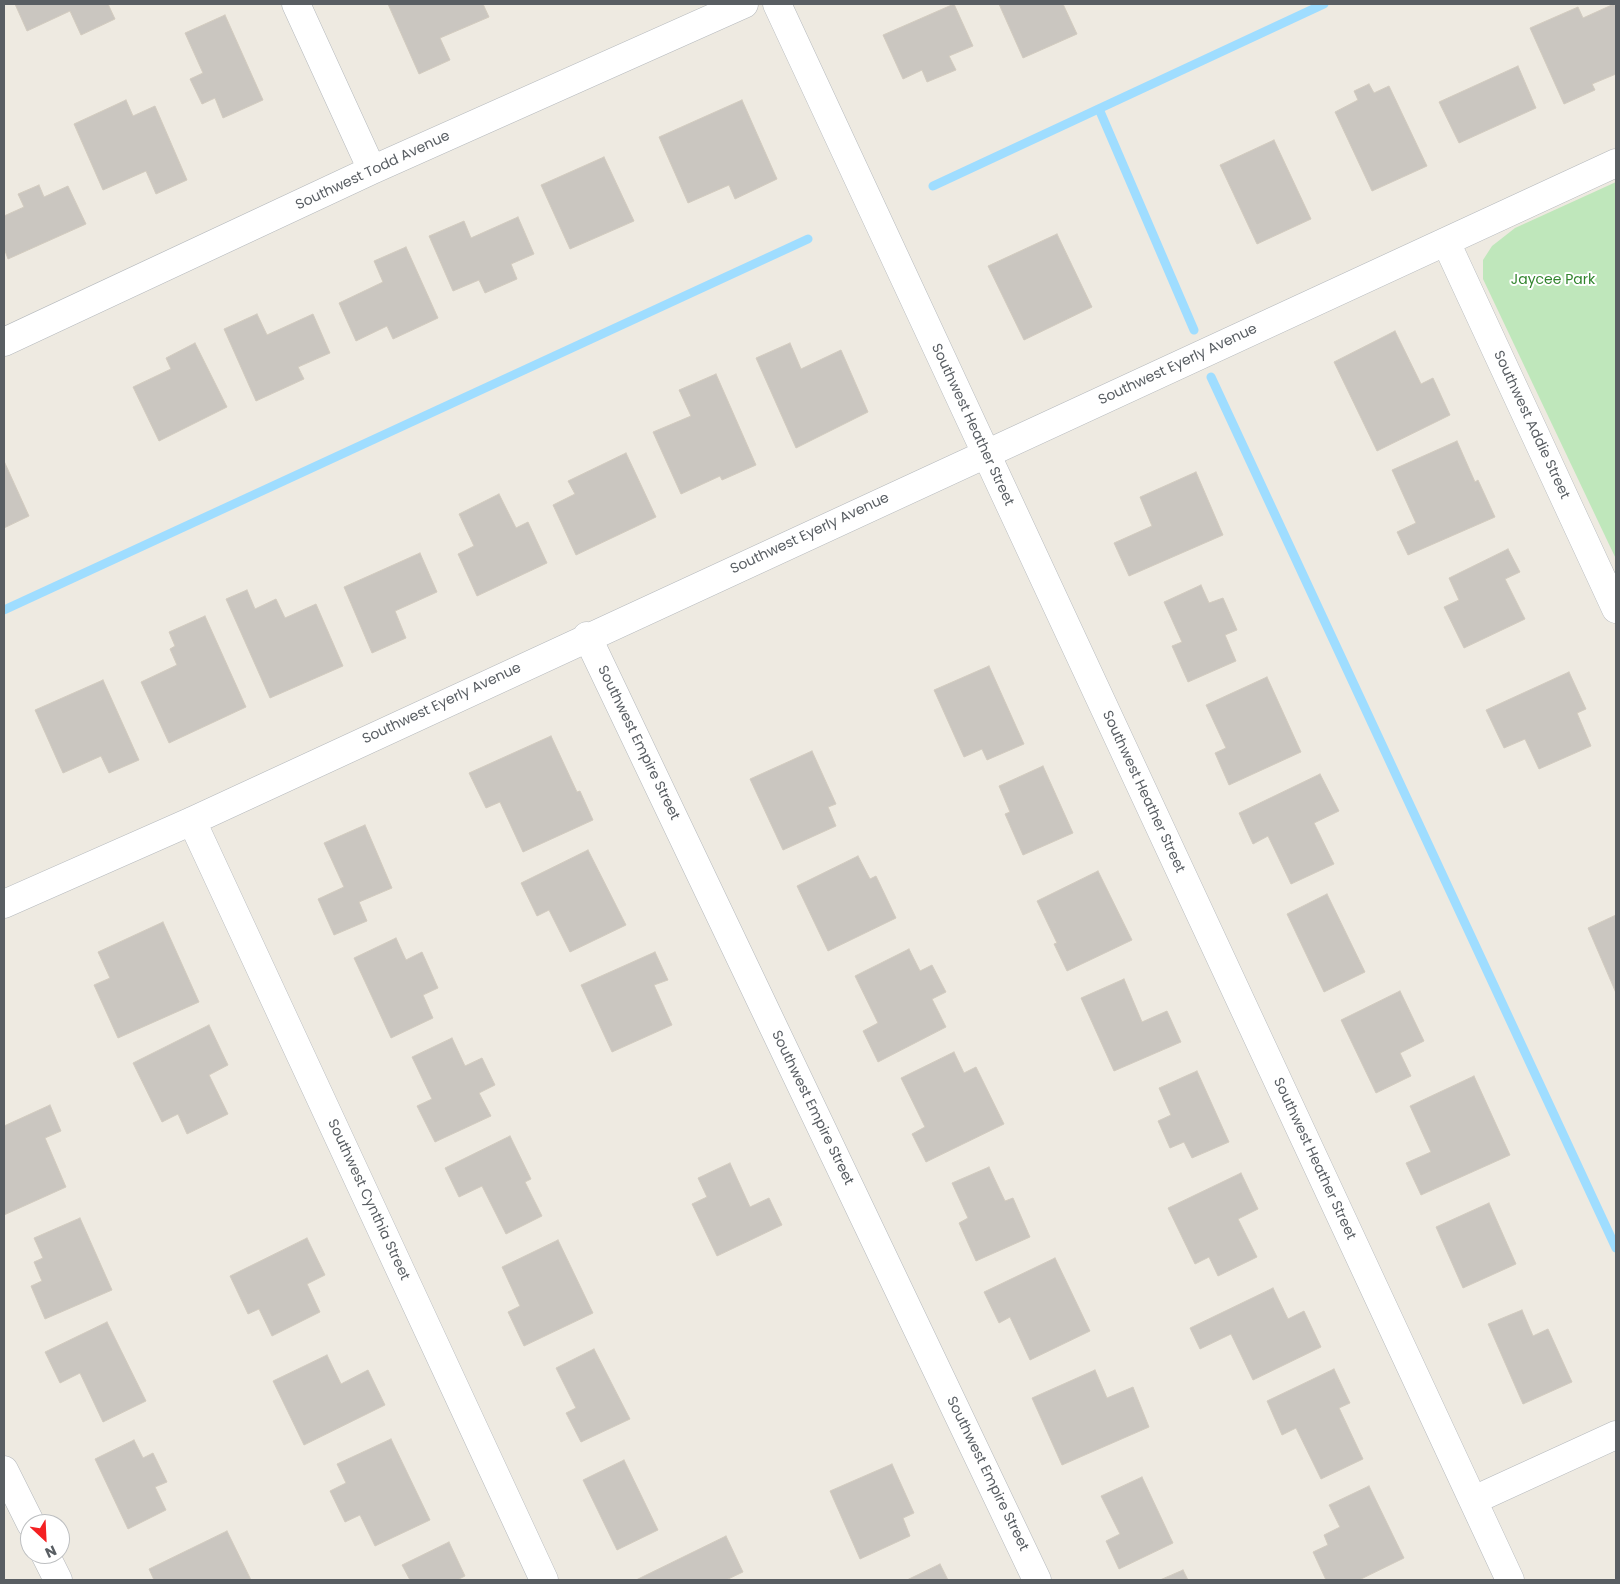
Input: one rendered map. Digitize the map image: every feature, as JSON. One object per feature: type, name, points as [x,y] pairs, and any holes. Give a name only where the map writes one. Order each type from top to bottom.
[{"type":"street","points":[[296,4],[372,170]]},
{"type":"street","name":"Southwest Todd Avenue","points":[[4,342],[372,170],[744,4]]},
{"type":"street","name":"Southwest Heather Street","points":[[777,4],[984,453],[1510,1580]]},
{"type":"street","name":"Southwest Eyerly Avenue","points":[[4,904],[192,821],[587,636],[1616,163]]},
{"type":"street","name":"Southwest Addie Street","points":[[1446,242],[1616,609]]},
{"type":"street","name":"Southwest Empire Street","points":[[587,636],[1037,1580]]},
{"type":"street","name":"Southwest Cynthia Street","points":[[192,821],[544,1580]]},
{"type":"street","points":[[1474,1500],[1616,1435]]},
{"type":"street","points":[[4,1470],[25,1514]]},
{"type":"street","points":[[50,1564],[58,1580]]},
{"type":"green space","name":"Jaycee Park","points":[[1616,182],[1616,559],[1483,279],[1483,260],[1492,246],[1515,228]]},
{"type":"building","points":[[15,4],[108,4],[115,19],[81,35],[70,11],[27,31]]},
{"type":"building","points":[[388,4],[483,4],[489,17],[440,38],[450,60],[419,74]]},
{"type":"building","points":[[954,4],[973,46],[949,56],[956,70],[927,82],[922,70],[903,79],[883,35]]},
{"type":"building","points":[[999,4],[1063,4],[1077,34],[1023,58]]},
{"type":"building","points":[[1614,4],[1616,8],[1616,74],[1592,84],[1595,90],[1564,104],[1530,28],[1578,7],[1583,18]]},
{"type":"building","points":[[225,15],[263,100],[223,118],[215,98],[202,104],[190,79],[203,73],[185,33]]},
{"type":"building","points":[[1518,66],[1536,108],[1459,143],[1439,102]]},
{"type":"building","points":[[1369,84],[1374,93],[1389,86],[1427,166],[1372,191],[1335,112],[1358,100],[1354,91]]},
{"type":"building","points":[[126,100],[133,116],[155,106],[187,180],[156,194],[146,171],[103,190],[74,124]]},
{"type":"building","points":[[742,100],[777,179],[735,199],[729,185],[688,203],[659,137]]},
{"type":"building","points":[[1274,140],[1311,219],[1257,244],[1220,165]]},
{"type":"building","points":[[604,157],[634,221],[570,249],[541,185]]},
{"type":"building","points":[[39,185],[44,197],[68,186],[86,224],[8,259],[4,248],[4,216],[24,207],[18,194]]},
{"type":"building","points":[[518,217],[534,254],[511,264],[517,279],[485,293],[479,280],[453,291],[429,236],[464,221],[471,238]]},
{"type":"building","points":[[1057,234],[1092,307],[1024,340],[988,266]]},
{"type":"building","points":[[406,247],[438,318],[393,339],[387,326],[356,341],[339,303],[383,282],[374,261]]},
{"type":"building","points":[[257,314],[267,335],[313,314],[330,353],[298,367],[304,379],[256,401],[224,329]]},
{"type":"building","points":[[1395,331],[1421,384],[1433,378],[1450,415],[1377,451],[1334,362]]},
{"type":"building","points":[[195,343],[227,407],[159,441],[133,387],[171,369],[166,358]]},
{"type":"building","points":[[790,343],[801,369],[841,350],[868,412],[796,448],[756,358]]},
{"type":"building","points":[[716,374],[756,465],[722,480],[720,476],[681,494],[653,432],[691,416],[679,390]]},
{"type":"building","points":[[1457,441],[1475,482],[1478,480],[1495,517],[1408,555],[1397,532],[1416,523],[1392,470]]},
{"type":"building","points":[[626,453],[656,517],[576,555],[553,505],[575,494],[568,481]]},
{"type":"building","points":[[4,461],[29,516],[4,528]]},
{"type":"building","points":[[1196,472],[1223,535],[1129,576],[1114,543],[1152,526],[1140,497]]},
{"type":"building","points":[[499,494],[516,528],[528,522],[547,563],[477,596],[458,554],[474,546],[459,514]]},
{"type":"building","points":[[1508,549],[1520,572],[1505,579],[1525,619],[1464,648],[1444,607],[1459,600],[1449,578]]},
{"type":"building","points":[[420,553],[437,592],[395,611],[406,638],[372,653],[344,587]]},
{"type":"building","points":[[1201,585],[1209,603],[1223,598],[1237,630],[1225,635],[1236,661],[1188,682],[1172,646],[1182,642],[1164,602]]},
{"type":"building","points":[[247,590],[255,609],[276,599],[285,618],[316,604],[343,666],[270,698],[226,599]]},
{"type":"building","points":[[205,616],[246,707],[169,743],[141,682],[177,665],[170,649],[175,646],[169,632]]},
{"type":"building","points":[[989,666],[1024,744],[987,760],[982,749],[964,757],[934,690]]},
{"type":"building","points":[[1569,672],[1586,709],[1577,713],[1591,746],[1539,769],[1525,739],[1504,748],[1486,710]]},
{"type":"building","points":[[1267,677],[1301,752],[1229,785],[1215,753],[1226,748],[1206,705]]},
{"type":"building","points":[[103,680],[139,760],[109,773],[101,756],[63,773],[35,710]]},
{"type":"building","points":[[551,736],[577,792],[580,791],[593,820],[523,852],[500,802],[486,808],[469,773]]},
{"type":"building","points":[[812,751],[836,804],[828,807],[836,826],[783,850],[750,779]]},
{"type":"building","points":[[1043,766],[1073,833],[1023,855],[1005,814],[1010,812],[999,786]]},
{"type":"building","points":[[1320,774],[1339,811],[1314,823],[1334,864],[1291,884],[1268,836],[1253,844],[1239,813]]},
{"type":"building","points":[[365,825],[392,888],[359,902],[367,921],[334,935],[318,899],[344,887],[324,843]]},
{"type":"building","points":[[588,850],[626,925],[570,952],[549,910],[537,916],[521,883]]},
{"type":"building","points":[[858,856],[870,879],[876,876],[896,918],[828,951],[797,886]]},
{"type":"building","points":[[1098,871],[1132,940],[1067,971],[1054,944],[1057,943],[1037,901]]},
{"type":"building","points":[[1327,894],[1365,972],[1324,992],[1287,914]]},
{"type":"building","points":[[1616,915],[1616,993],[1588,928]]},
{"type":"building","points":[[163,922],[199,1002],[118,1038],[94,985],[110,978],[98,952]]},
{"type":"building","points":[[396,938],[406,960],[422,952],[438,988],[423,995],[433,1018],[391,1038],[354,958]]},
{"type":"building","points":[[909,949],[920,971],[932,965],[946,992],[932,999],[946,1027],[878,1062],[863,1031],[878,1023],[855,976]]},
{"type":"building","points":[[655,952],[668,980],[654,985],[672,1025],[612,1052],[581,985]]},
{"type":"building","points":[[1124,979],[1142,1022],[1167,1011],[1181,1042],[1114,1071],[1081,998]]},
{"type":"building","points":[[1400,991],[1424,1041],[1400,1053],[1411,1076],[1376,1093],[1341,1020]]},
{"type":"building","points":[[209,1025],[228,1065],[209,1075],[228,1114],[187,1134],[178,1114],[162,1122],[133,1063]]},
{"type":"building","points":[[452,1038],[465,1066],[482,1058],[495,1085],[479,1093],[491,1116],[435,1142],[417,1106],[432,1099],[412,1057]]},
{"type":"building","points":[[954,1052],[964,1073],[976,1067],[1004,1124],[926,1162],[912,1134],[925,1127],[901,1078]]},
{"type":"building","points":[[1197,1071],[1229,1142],[1192,1158],[1184,1142],[1170,1148],[1158,1121],[1171,1115],[1159,1088]]},
{"type":"building","points":[[1474,1076],[1510,1155],[1421,1195],[1406,1163],[1431,1152],[1410,1106]]},
{"type":"building","points":[[50,1105],[61,1131],[45,1138],[66,1187],[4,1215],[4,1126]]},
{"type":"building","points":[[510,1136],[531,1179],[525,1182],[542,1216],[506,1234],[482,1186],[459,1197],[445,1168]]},
{"type":"building","points":[[730,1163],[750,1207],[769,1198],[782,1225],[717,1256],[692,1204],[707,1197],[698,1178]]},
{"type":"building","points":[[989,1167],[1005,1201],[1013,1198],[1030,1237],[976,1261],[959,1223],[968,1218],[952,1183]]},
{"type":"building","points":[[1241,1173],[1258,1209],[1238,1219],[1257,1257],[1218,1276],[1209,1257],[1195,1264],[1168,1208]]},
{"type":"building","points":[[1489,1203],[1516,1264],[1463,1288],[1436,1227]]},
{"type":"building","points":[[80,1218],[112,1290],[45,1319],[31,1286],[42,1281],[34,1262],[43,1258],[34,1238]]},
{"type":"building","points":[[307,1238],[325,1275],[307,1284],[320,1312],[272,1336],[259,1309],[248,1314],[230,1276]]},
{"type":"building","points":[[558,1240],[593,1313],[524,1346],[508,1312],[520,1306],[502,1267]]},
{"type":"building","points":[[1055,1258],[1090,1331],[1030,1360],[1010,1317],[999,1323],[984,1292]]},
{"type":"building","points":[[1273,1288],[1288,1319],[1304,1311],[1321,1347],[1253,1380],[1231,1334],[1200,1349],[1190,1328]]},
{"type":"building","points":[[1522,1310],[1533,1336],[1548,1329],[1572,1382],[1523,1404],[1488,1324]]},
{"type":"building","points":[[107,1322],[146,1401],[103,1422],[80,1373],[60,1383],[45,1352]]},
{"type":"building","points":[[594,1349],[630,1419],[581,1442],[566,1413],[576,1408],[556,1368]]},
{"type":"building","points":[[327,1355],[341,1384],[368,1370],[385,1405],[304,1445],[273,1381]]},
{"type":"building","points":[[1334,1369],[1350,1403],[1339,1408],[1363,1459],[1321,1479],[1296,1428],[1282,1435],[1267,1401]]},
{"type":"building","points":[[1095,1370],[1107,1398],[1133,1387],[1149,1427],[1062,1465],[1032,1398]]},
{"type":"building","points":[[391,1439],[430,1520],[375,1546],[360,1515],[345,1522],[330,1491],[346,1483],[337,1464]]},
{"type":"building","points":[[134,1440],[143,1458],[153,1453],[167,1482],[155,1487],[166,1510],[128,1529],[95,1459]]},
{"type":"building","points":[[624,1460],[658,1530],[617,1550],[583,1480]]},
{"type":"building","points":[[892,1464],[914,1513],[903,1518],[910,1536],[860,1559],[830,1491]]},
{"type":"building","points":[[1142,1477],[1173,1543],[1119,1569],[1106,1541],[1120,1534],[1101,1496]]},
{"type":"building","points":[[1369,1486],[1404,1558],[1359,1580],[1326,1580],[1313,1552],[1328,1545],[1324,1535],[1340,1527],[1329,1505]]},
{"type":"building","points":[[227,1531],[251,1580],[154,1580],[149,1569]]},
{"type":"building","points":[[726,1536],[743,1572],[726,1580],[636,1580]]},
{"type":"building","points":[[449,1542],[465,1576],[457,1580],[410,1580],[402,1565]]},
{"type":"building","points":[[940,1564],[948,1580],[907,1580]]},
{"type":"building","points":[[1183,1570],[1188,1580],[1160,1580]]},
{"type":"waterway","points":[[933,186],[1324,4]]},
{"type":"waterway","points":[[1099,109],[1194,330]]},
{"type":"waterway","points":[[4,610],[808,239]]},
{"type":"waterway","points":[[1211,377],[1616,1248]]}]
